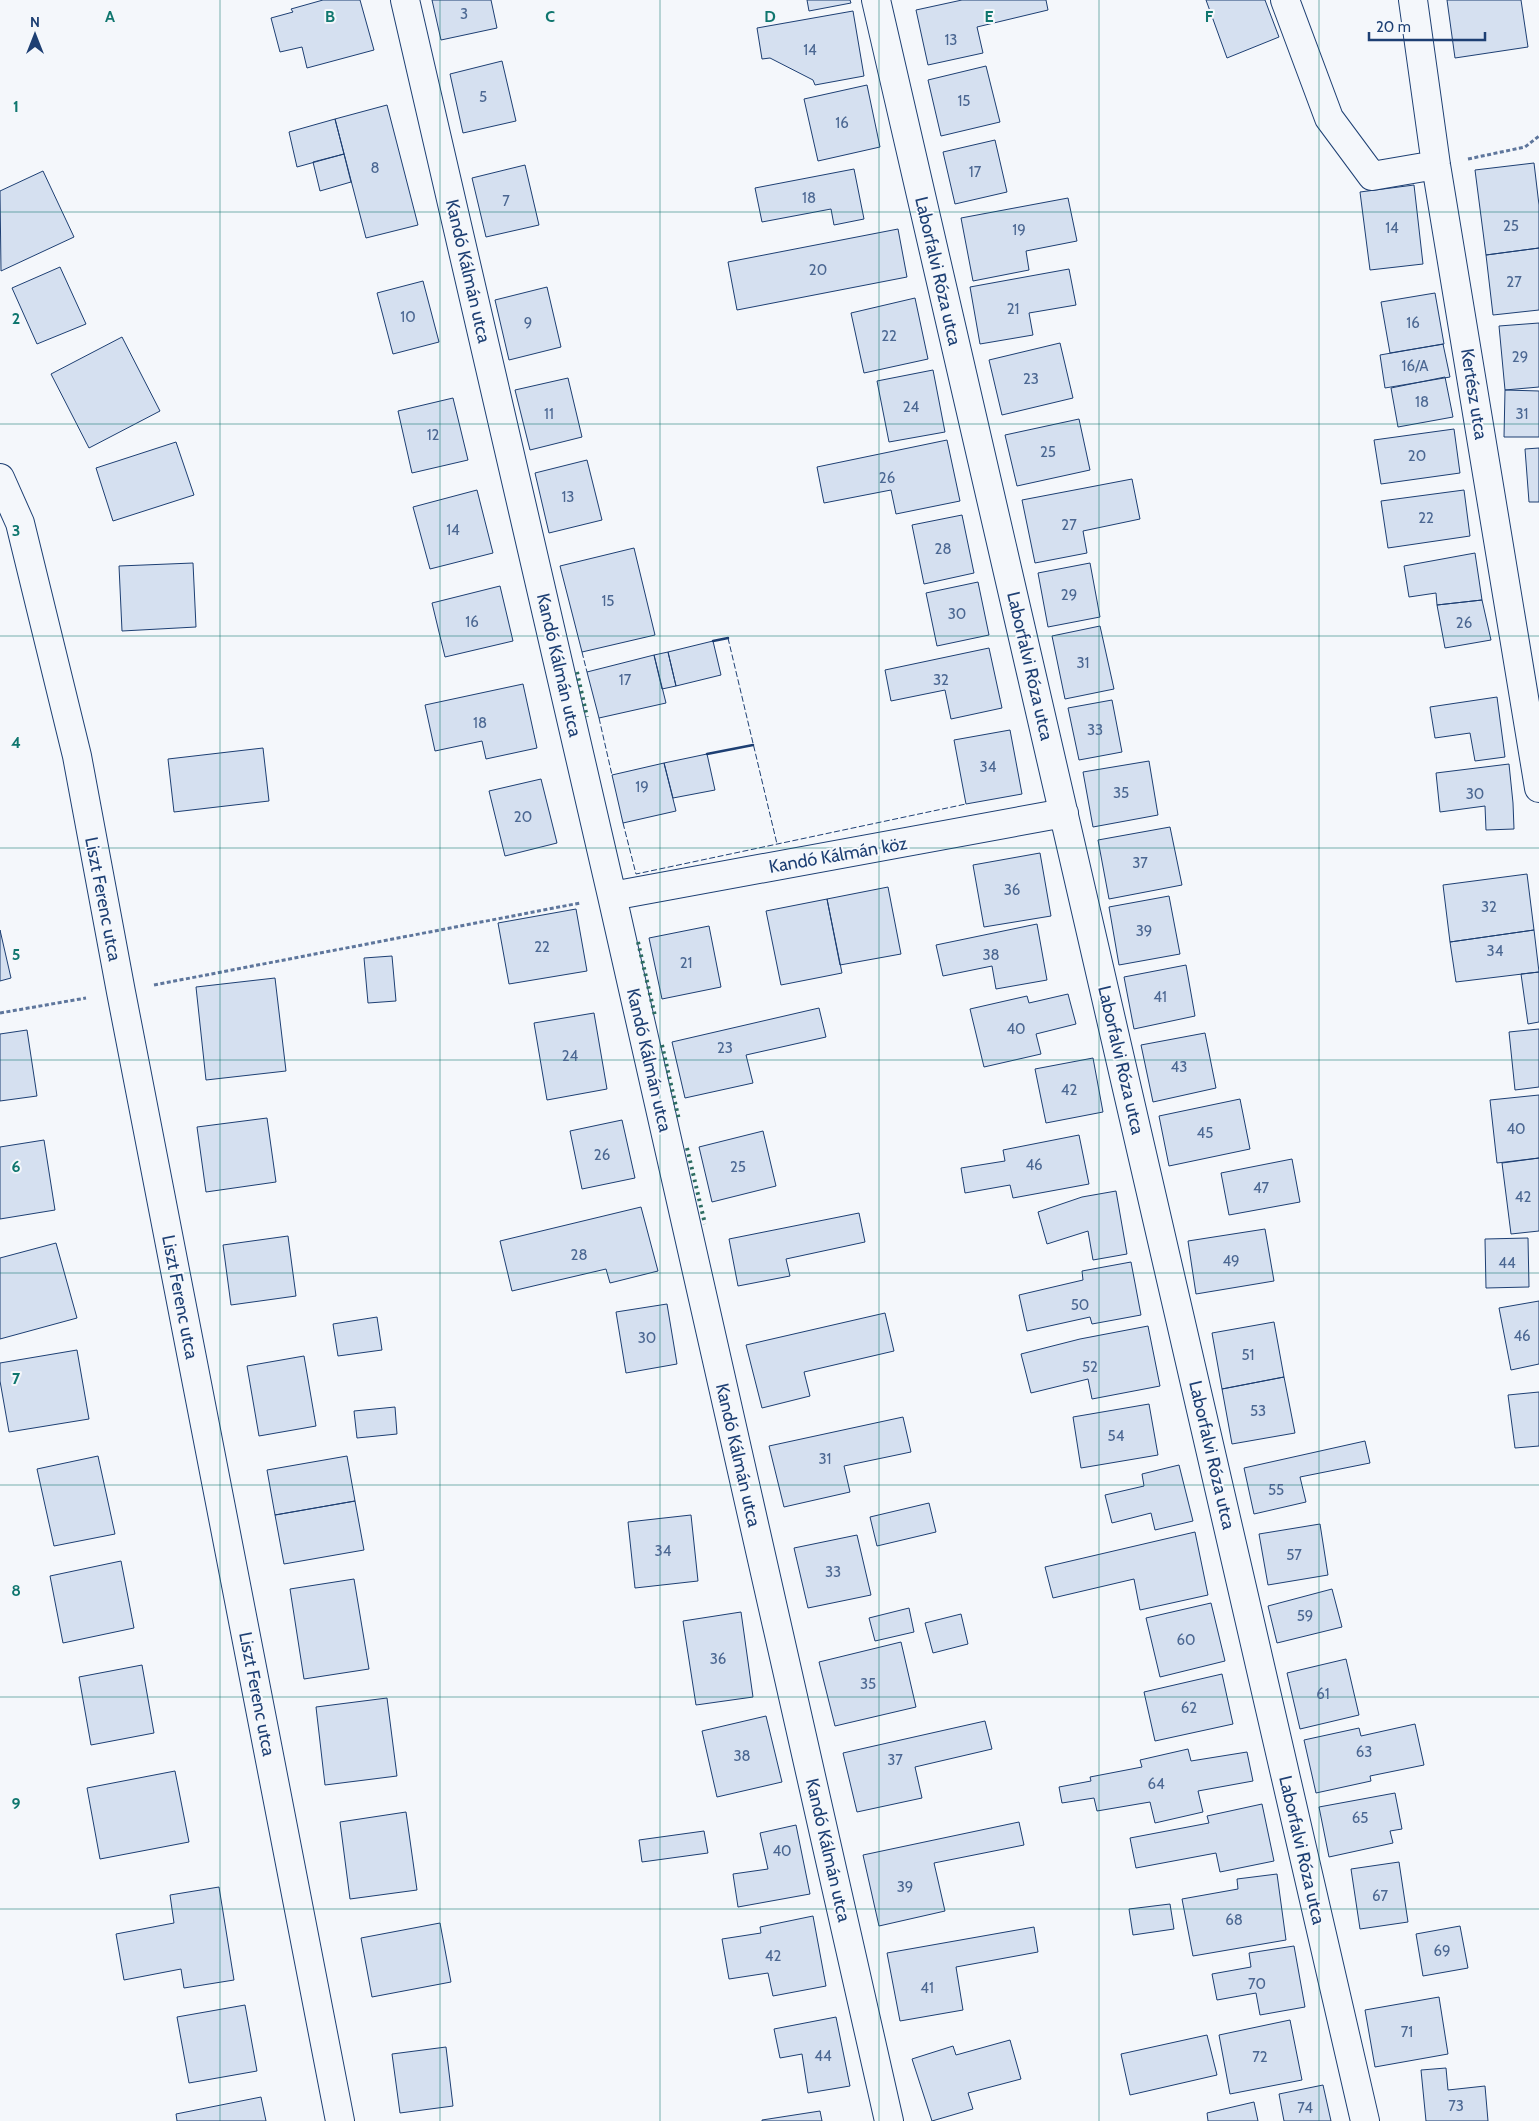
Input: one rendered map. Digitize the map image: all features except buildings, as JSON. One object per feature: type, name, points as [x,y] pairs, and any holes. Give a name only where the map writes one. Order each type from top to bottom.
[{"type":"street","name":"Kandó Kálmán utca","points":[[405,0],[612,896],[889,2121]]},
{"type":"street","name":"Laborfalvi Róza utca","points":[[876,0],[1365,2121]]},
{"type":"street","points":[[1285,0],[1329,118],[1372,176],[1436,165]]},
{"type":"street","name":"Kertész utca","points":[[1413,0],[1436,165],[1539,788]]},
{"type":"street","name":"Liszt Ferenc utca","points":[[0,478],[20,523],[77,756],[120,992],[340,2121]]},
{"type":"street","name":"Kandó Kálmán köz","points":[[612,896],[1064,813]]},
{"type":"path","points":[[1436,165],[1524,147],[1539,136]]},
{"type":"path","points":[[0,1012],[120,992],[612,896]]},
{"type":"hedge","points":[[577,672],[587,717]]},
{"type":"hedge","points":[[638,942],[655,1016]]},
{"type":"hedge","points":[[662,1045],[679,1120]]},
{"type":"hedge","points":[[687,1148],[705,1224]]},
{"type":"fence","points":[[728,638],[777,844]]},
{"type":"fence","points":[[582,652],[587,672]]},
{"type":"fence","points":[[599,718],[612,775]]},
{"type":"fence","points":[[623,823],[636,874],[966,804]]},
{"type":"wall","points":[[713,641],[728,638]]},
{"type":"wall","points":[[707,754],[753,745]]}]
